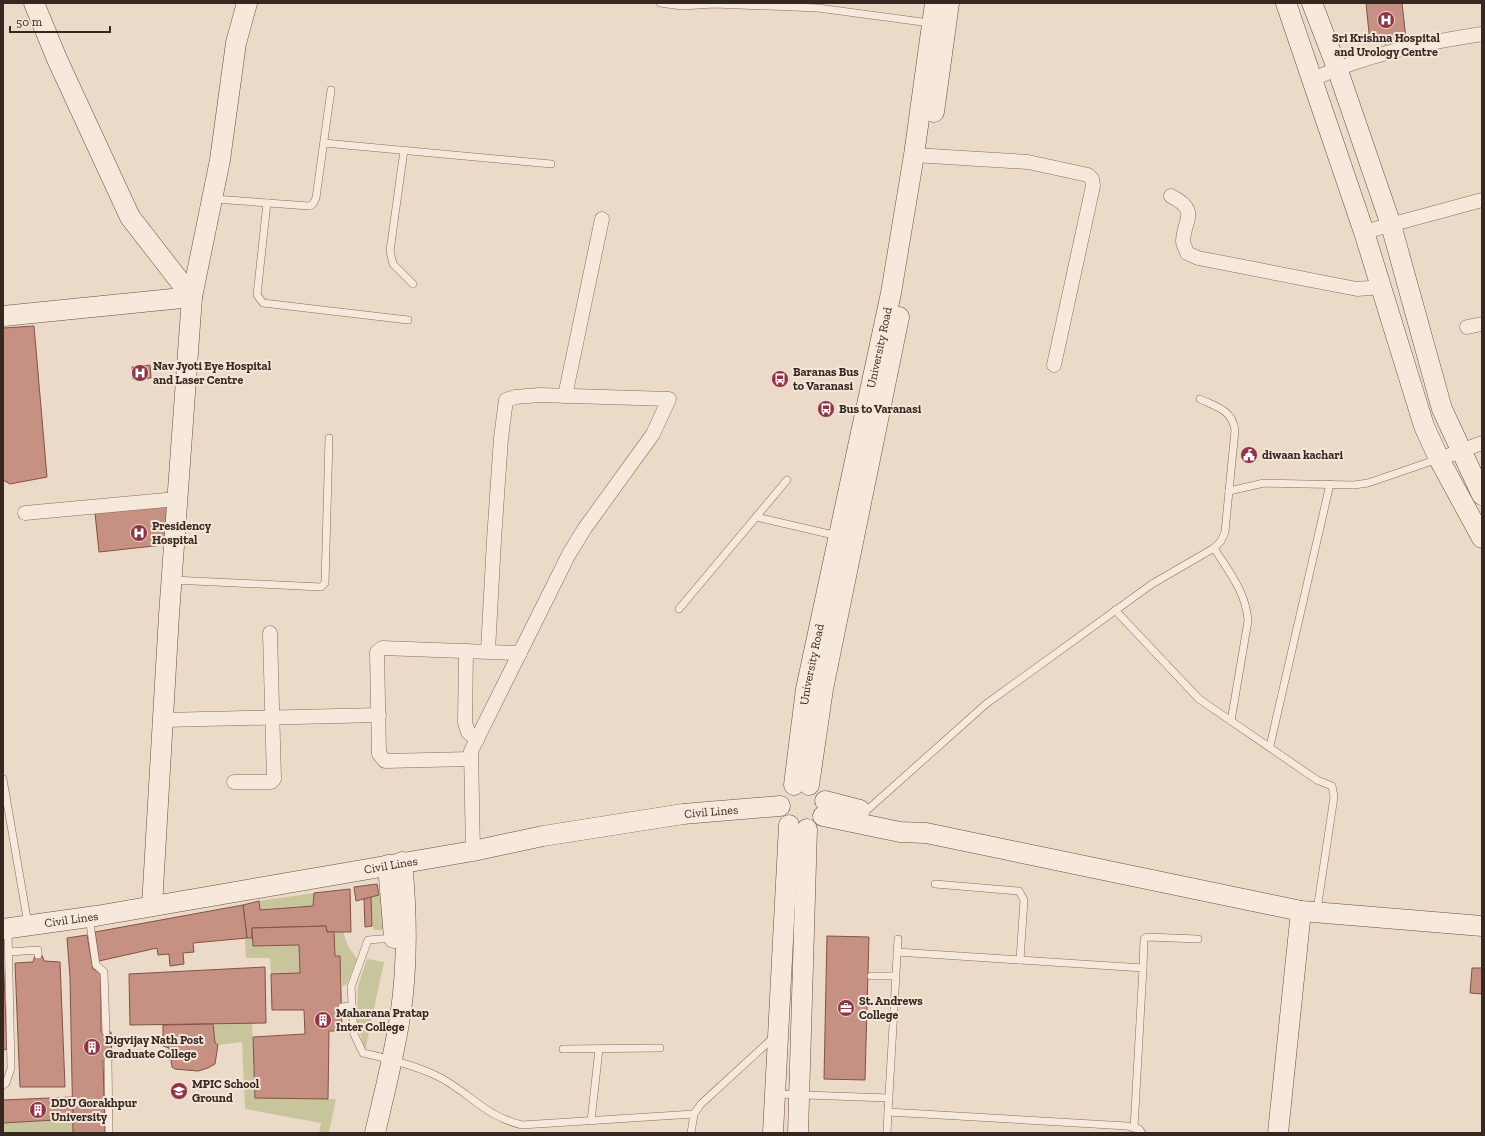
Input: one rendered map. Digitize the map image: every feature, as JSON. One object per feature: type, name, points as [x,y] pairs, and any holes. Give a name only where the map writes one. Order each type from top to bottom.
[{"type":"main road","points":[[34,3],[57,59],[130,217],[192,297]]},
{"type":"main road","points":[[152,906],[171,580],[192,297],[220,160],[236,43],[247,3]]},
{"type":"main road","name":"University Road","points":[[802,785],[806,689],[846,538],[891,293],[921,156],[939,24],[935,3]]},
{"type":"main road","name":"University Road","points":[[939,24],[950,3]]},
{"type":"main road","points":[[1286,3],[1313,78],[1382,287],[1424,426],[1439,459],[1482,538]]},
{"type":"main road","points":[[1312,3],[1337,68],[1391,225],[1442,409],[1482,493]]},
{"type":"main road","points":[[3,316],[192,297]]},
{"type":"main road","points":[[802,785],[822,794],[824,808],[819,822],[798,827],[782,818],[780,806],[782,796],[787,789],[802,785]]},
{"type":"main road","name":"Civil Lines","points":[[6,928],[89,917],[395,863],[473,851],[543,836],[683,814],[780,806]]},
{"type":"main road","points":[[824,808],[866,811],[906,822],[926,833]]},
{"type":"main road","points":[[824,808],[900,832],[926,833],[1309,912],[1482,926]]},
{"type":"main road","points":[[772,1133],[779,1033],[798,827]]},
{"type":"main road","points":[[798,827],[798,1133]]},
{"type":"main road","points":[[375,1133],[386,1058],[399,938],[395,863]]},
{"type":"main road","points":[[1278,1133],[1309,912]]},
{"type":"main road","points":[[363,1133],[386,1058]]},
{"type":"street","points":[[1313,78],[1337,68],[1416,44],[1482,34]]},
{"type":"street","points":[[921,156],[1028,162],[1088,175],[1092,179],[1092,186],[1054,365]]},
{"type":"street","points":[[1171,196],[1181,201],[1187,210],[1189,220],[1183,241],[1187,253],[1198,258],[1356,289],[1382,287]]},
{"type":"street","points":[[1364,232],[1482,200]]},
{"type":"street","points":[[565,396],[602,219]]},
{"type":"street","points":[[1467,327],[1482,324]]},
{"type":"street","points":[[473,851],[471,751],[569,554],[585,528],[650,439],[669,399],[540,395],[515,397],[506,400],[494,540],[488,651]]},
{"type":"street","points":[[1439,459],[1482,443]]},
{"type":"street","points":[[1460,499],[1482,493]]},
{"type":"street","points":[[26,513],[178,499]]},
{"type":"street","points":[[234,782],[271,782],[274,779],[270,633]]},
{"type":"street","points":[[470,760],[385,760],[379,754],[378,649],[520,653]]},
{"type":"street","points":[[466,651],[465,722],[468,732],[477,740]]},
{"type":"street","points":[[162,720],[379,715]]},
{"type":"lane","points":[[660,3],[682,6],[714,3],[818,8],[939,24]]},
{"type":"lane","points":[[212,199],[309,206],[313,204],[316,198],[331,90]]},
{"type":"lane","points":[[324,143],[551,164]]},
{"type":"lane","points":[[404,150],[390,251],[393,264],[413,284]]},
{"type":"lane","points":[[268,203],[257,295],[263,303],[408,320]]},
{"type":"lane","points":[[866,811],[986,704],[1152,584],[1214,548],[1221,540],[1225,532],[1235,430],[1234,422],[1227,412],[1200,399]]},
{"type":"lane","points":[[171,580],[321,587],[325,583],[329,438]]},
{"type":"lane","points":[[1229,491],[1264,483],[1368,483],[1439,459]]},
{"type":"lane","points":[[679,609],[787,480]]},
{"type":"lane","points":[[1270,746],[1330,484]]},
{"type":"lane","points":[[756,516],[846,538]]},
{"type":"lane","points":[[1214,548],[1244,597],[1248,612],[1248,622],[1231,721]]},
{"type":"lane","points":[[1115,610],[1184,685],[1199,699],[1270,746],[1317,780],[1332,786],[1334,796],[1309,912]]},
{"type":"lane","points":[[3,780],[28,926]]},
{"type":"lane","points":[[935,884],[1019,891],[1024,900],[1020,960]]},
{"type":"lane","points":[[89,917],[96,965],[104,972],[106,1032]]},
{"type":"lane","points":[[3,1085],[6,1083],[11,1068],[9,952],[6,928]]},
{"type":"lane","points":[[399,938],[368,940],[351,987],[354,1034],[363,1053],[386,1058],[441,1078],[491,1114],[508,1122],[522,1125],[694,1114]]},
{"type":"lane","points":[[1134,1128],[1144,938],[1198,939]]},
{"type":"lane","points":[[887,1133],[898,939]]},
{"type":"lane","points":[[9,952],[38,950],[38,955]]},
{"type":"lane","points":[[898,952],[1143,968]]},
{"type":"lane","points":[[872,976],[895,976]]},
{"type":"lane","points":[[342,1007],[352,1006]]},
{"type":"lane","points":[[691,1133],[694,1114],[701,1104],[779,1033]]},
{"type":"lane","points":[[591,1121],[599,1048]]},
{"type":"lane","points":[[564,1049],[660,1048]]},
{"type":"lane","points":[[108,1061],[108,1133]]},
{"type":"lane","points":[[775,1094],[889,1098]]},
{"type":"lane","points":[[888,1112],[1134,1128],[1139,1129],[1142,1133]]},
{"type":"lane","points":[[548,1124],[548,1133]]},
{"type":"shaded area","points":[[314,893],[313,906],[260,910],[259,901]]},
{"type":"shaded area","points":[[379,895],[387,906],[384,930],[373,930],[371,897]]},
{"type":"shaded area","points":[[334,932],[343,932],[348,946],[357,959],[347,984],[342,986],[340,956],[335,956]]},
{"type":"shaded area","points":[[252,938],[253,946],[299,945],[300,973],[271,974],[270,958],[246,958],[245,939]]},
{"type":"shaded area","points":[[367,959],[384,962],[365,1051],[357,1022],[358,986]]},
{"type":"shaded area","points":[[252,1023],[255,1098],[336,1099],[329,1133],[319,1133],[321,1123],[245,1109],[242,1042],[218,1045],[215,1043],[213,1024]]},
{"type":"shaded area","points":[[73,1119],[73,1133],[3,1133],[3,1123]]},
{"type":"building","points":[[1366,3],[1402,3],[1406,39],[1392,40],[1392,43],[1384,44],[1384,41],[1370,43]]},
{"type":"building","points":[[34,326],[47,477],[10,484],[3,480],[3,328]]},
{"type":"building","points":[[150,365],[151,378],[133,379],[132,367]]},
{"type":"building","points":[[168,505],[172,544],[99,552],[95,513]]},
{"type":"building","points":[[377,884],[379,895],[356,901],[354,887]]},
{"type":"building","points":[[350,889],[351,932],[327,932],[326,926],[252,928],[252,938],[247,938],[243,905],[259,901],[260,910],[313,906],[314,893]]},
{"type":"building","points":[[371,897],[372,926],[365,927],[364,899]]},
{"type":"building","points":[[243,905],[247,938],[193,943],[194,952],[183,953],[184,964],[170,966],[169,954],[158,955],[157,948],[99,961],[95,932]]},
{"type":"building","name":"Maharana Pratap Inter College","points":[[326,926],[327,932],[334,932],[335,956],[340,956],[342,1031],[329,1031],[328,1099],[255,1098],[253,1037],[305,1034],[304,1010],[272,1010],[271,974],[300,973],[299,945],[253,946],[252,928]]},
{"type":"building","name":"Digvijay Nath Post Graduate College","points":[[87,935],[93,969],[101,973],[101,1032],[111,1032],[112,1061],[103,1061],[105,1133],[73,1133],[70,977],[67,938]]},
{"type":"building","name":"St. Andrews College","points":[[827,936],[869,937],[865,1080],[824,1079]]},
{"type":"building","points":[[3,950],[7,1049],[3,1050]]},
{"type":"building","points":[[35,955],[42,955],[44,961],[60,962],[65,1087],[20,1087],[15,963],[33,962]]},
{"type":"building","points":[[265,967],[266,1023],[130,1025],[129,974]]},
{"type":"building","points":[[1472,968],[1482,968],[1482,994],[1470,993]]},
{"type":"building","points":[[213,1024],[215,1043],[218,1045],[215,1064],[198,1071],[175,1069],[172,1067],[169,1048],[163,1046],[163,1025]]},
{"type":"building","name":"DDU Gorakhpur University","points":[[73,1097],[73,1119],[3,1123],[3,1100]]},
{"type":"place","name":"Sri Krishna Hospital and Urology Centre","points":[[1386,20]]},
{"type":"place","name":"Nav Jyoti Eye Hospital and Laser Centre","points":[[140,373]]},
{"type":"place","name":"Baranas Bus to Varanasi","points":[[780,379]]},
{"type":"place","name":"Bus to Varanasi","points":[[826,409]]},
{"type":"place","name":"diwaan kachari","points":[[1249,455]]},
{"type":"place","name":"Presidency Hospital","points":[[139,533]]},
{"type":"place","name":"St. Andrews College","points":[[846,1008]]},
{"type":"place","name":"Maharana Pratap Inter College","points":[[323,1020]]},
{"type":"place","name":"Digvijay Nath Post Graduate College","points":[[92,1047]]},
{"type":"place","name":"MPIC School Ground","points":[[179,1091]]},
{"type":"place","name":"DDU Gorakhpur University","points":[[38,1110]]}]
